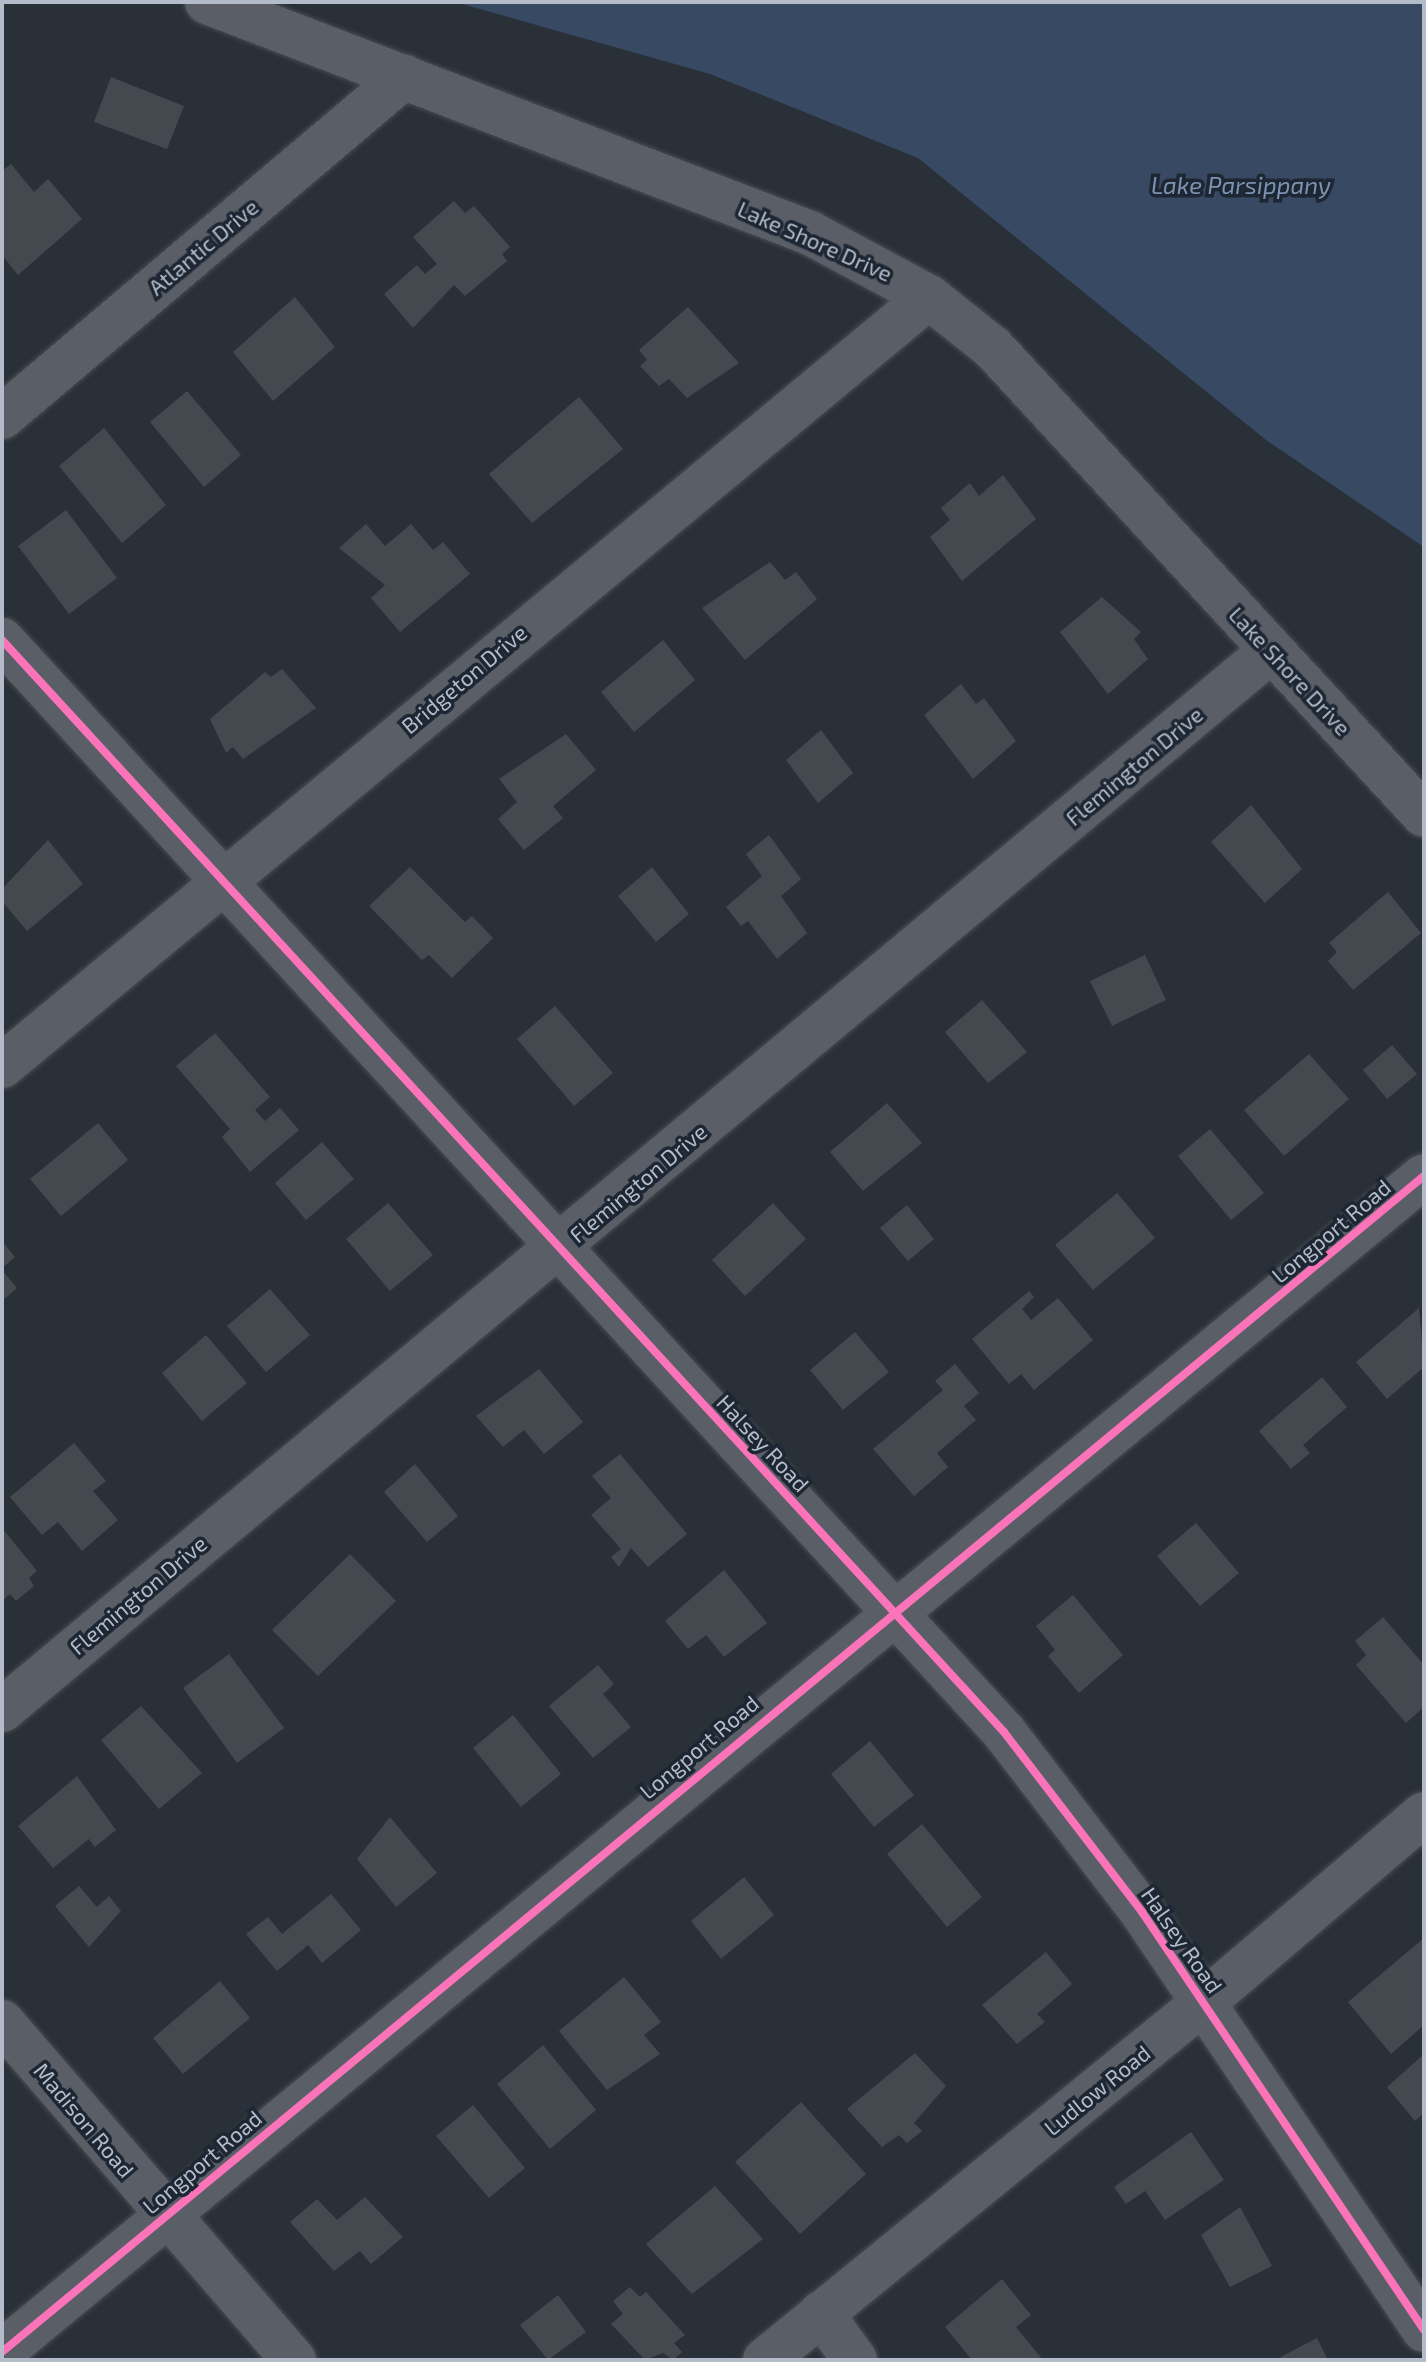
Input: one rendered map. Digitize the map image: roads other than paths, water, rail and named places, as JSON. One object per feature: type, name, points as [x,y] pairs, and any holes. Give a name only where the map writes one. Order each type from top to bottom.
[{"type":"street","name":"Lake Shore Drive","points":[[207,2],[810,233],[929,297],[993,348],[1424,815]]},
{"type":"street","name":"Atlantic Drive","points":[[2,417],[404,77]]},
{"type":"street","name":"Bridgeton Drive","points":[[2,1066],[929,297]]},
{"type":"street","name":"Halsey Road","points":[[2,640],[219,884],[1004,1732],[1204,2002],[1424,2330]]},
{"type":"street","name":"Flemington Drive","points":[[2,1710],[1271,651]]},
{"type":"street","name":"Longport Road","points":[[2,2352],[1424,1176]]},
{"type":"street","name":"Ludlow Road","points":[[765,2360],[1204,2002],[1424,1814]]},
{"type":"street","name":"Madison Road","points":[[2,2022],[294,2360]]},
{"type":"street","points":[[821,2313],[855,2360]]},
{"type":"water","name":"Lake Parsippany","points":[[455,2],[1424,2],[1424,547],[1266,440],[918,158],[710,74]]}]
